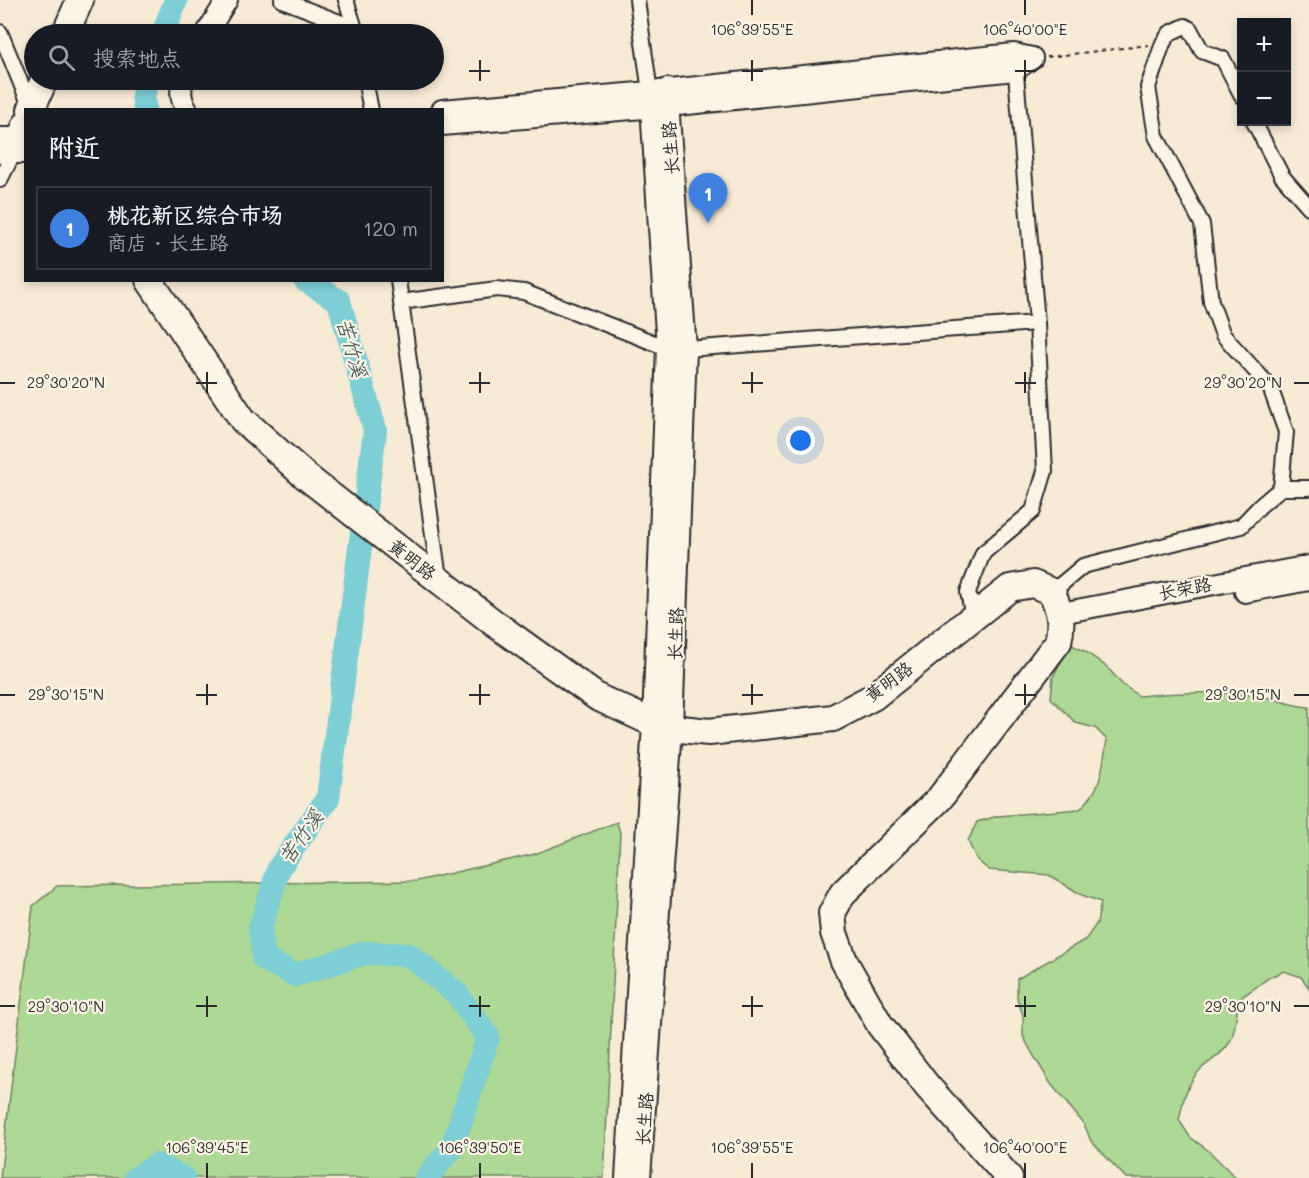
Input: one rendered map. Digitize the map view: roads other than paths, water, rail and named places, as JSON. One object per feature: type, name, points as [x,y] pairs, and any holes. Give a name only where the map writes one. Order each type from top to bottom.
[{"type":"highway","points":[[69,24],[80,0]]},
{"type":"highway","points":[[31,108],[40,90]]},
{"type":"highway","name":"黄明路","points":[[150,282],[243,420],[304,475],[494,623],[597,697],[663,725],[709,732],[833,718],[873,697],[1010,588],[1033,584],[1058,610]]},
{"type":"highway","points":[[1009,1178],[927,1086],[880,1025],[844,961],[834,933],[832,913],[843,893],[940,798],[1058,642],[1058,610]]},
{"type":"street","points":[[212,24],[227,0]]},
{"type":"street","points":[[282,0],[339,24]]},
{"type":"street","points":[[346,0],[354,24]]},
{"type":"street","points":[[638,0],[658,99]]},
{"type":"street","points":[[1237,86],[1223,59],[1202,51],[1190,29],[1185,26],[1170,33],[1163,43],[1148,87],[1156,136],[1202,224],[1211,303],[1223,335],[1270,387],[1286,432],[1281,488]]},
{"type":"street","points":[[0,32],[31,108]]},
{"type":"street","points":[[444,125],[658,99],[1021,61],[1045,471],[1033,511],[983,554],[968,592],[973,617]]},
{"type":"street","points":[[180,90],[186,108]]},
{"type":"street","points":[[367,90],[371,108]]},
{"type":"street","points":[[444,110],[658,99]]},
{"type":"street","name":"长生路","points":[[640,1178],[663,725],[677,348],[658,99]]},
{"type":"street","points":[[1256,126],[1282,176],[1309,207]]},
{"type":"street","points":[[0,180],[17,142]]},
{"type":"street","points":[[398,282],[433,576]]},
{"type":"street","points":[[401,302],[497,290],[524,292],[677,348],[1037,323]]},
{"type":"street","points":[[1058,610],[1083,566],[1241,526],[1281,488],[1309,488]]},
{"type":"street","name":"长荣路","points":[[1058,610],[1309,566]]},
{"type":"street","name":"长荣路","points":[[1058,610],[1309,580]]},
{"type":"street","name":"长生路","points":[[626,1178],[663,725]]},
{"type":"waterway","name":"苦竹溪","points":[[167,24],[176,0]]},
{"type":"waterway","name":"苦竹溪","points":[[145,90],[145,108]]},
{"type":"waterway","name":"苦竹溪","points":[[308,282],[339,301],[375,430],[328,798],[279,868],[260,928],[264,959],[295,975],[364,953],[409,955],[457,994],[488,1037],[452,1148],[426,1178]]},
{"type":"waterway","name":"苦竹溪","points":[[136,1178],[157,1165],[183,1178]]},
{"type":"place","name":"桃花新区综合市场","points":[[708,223]]}]
